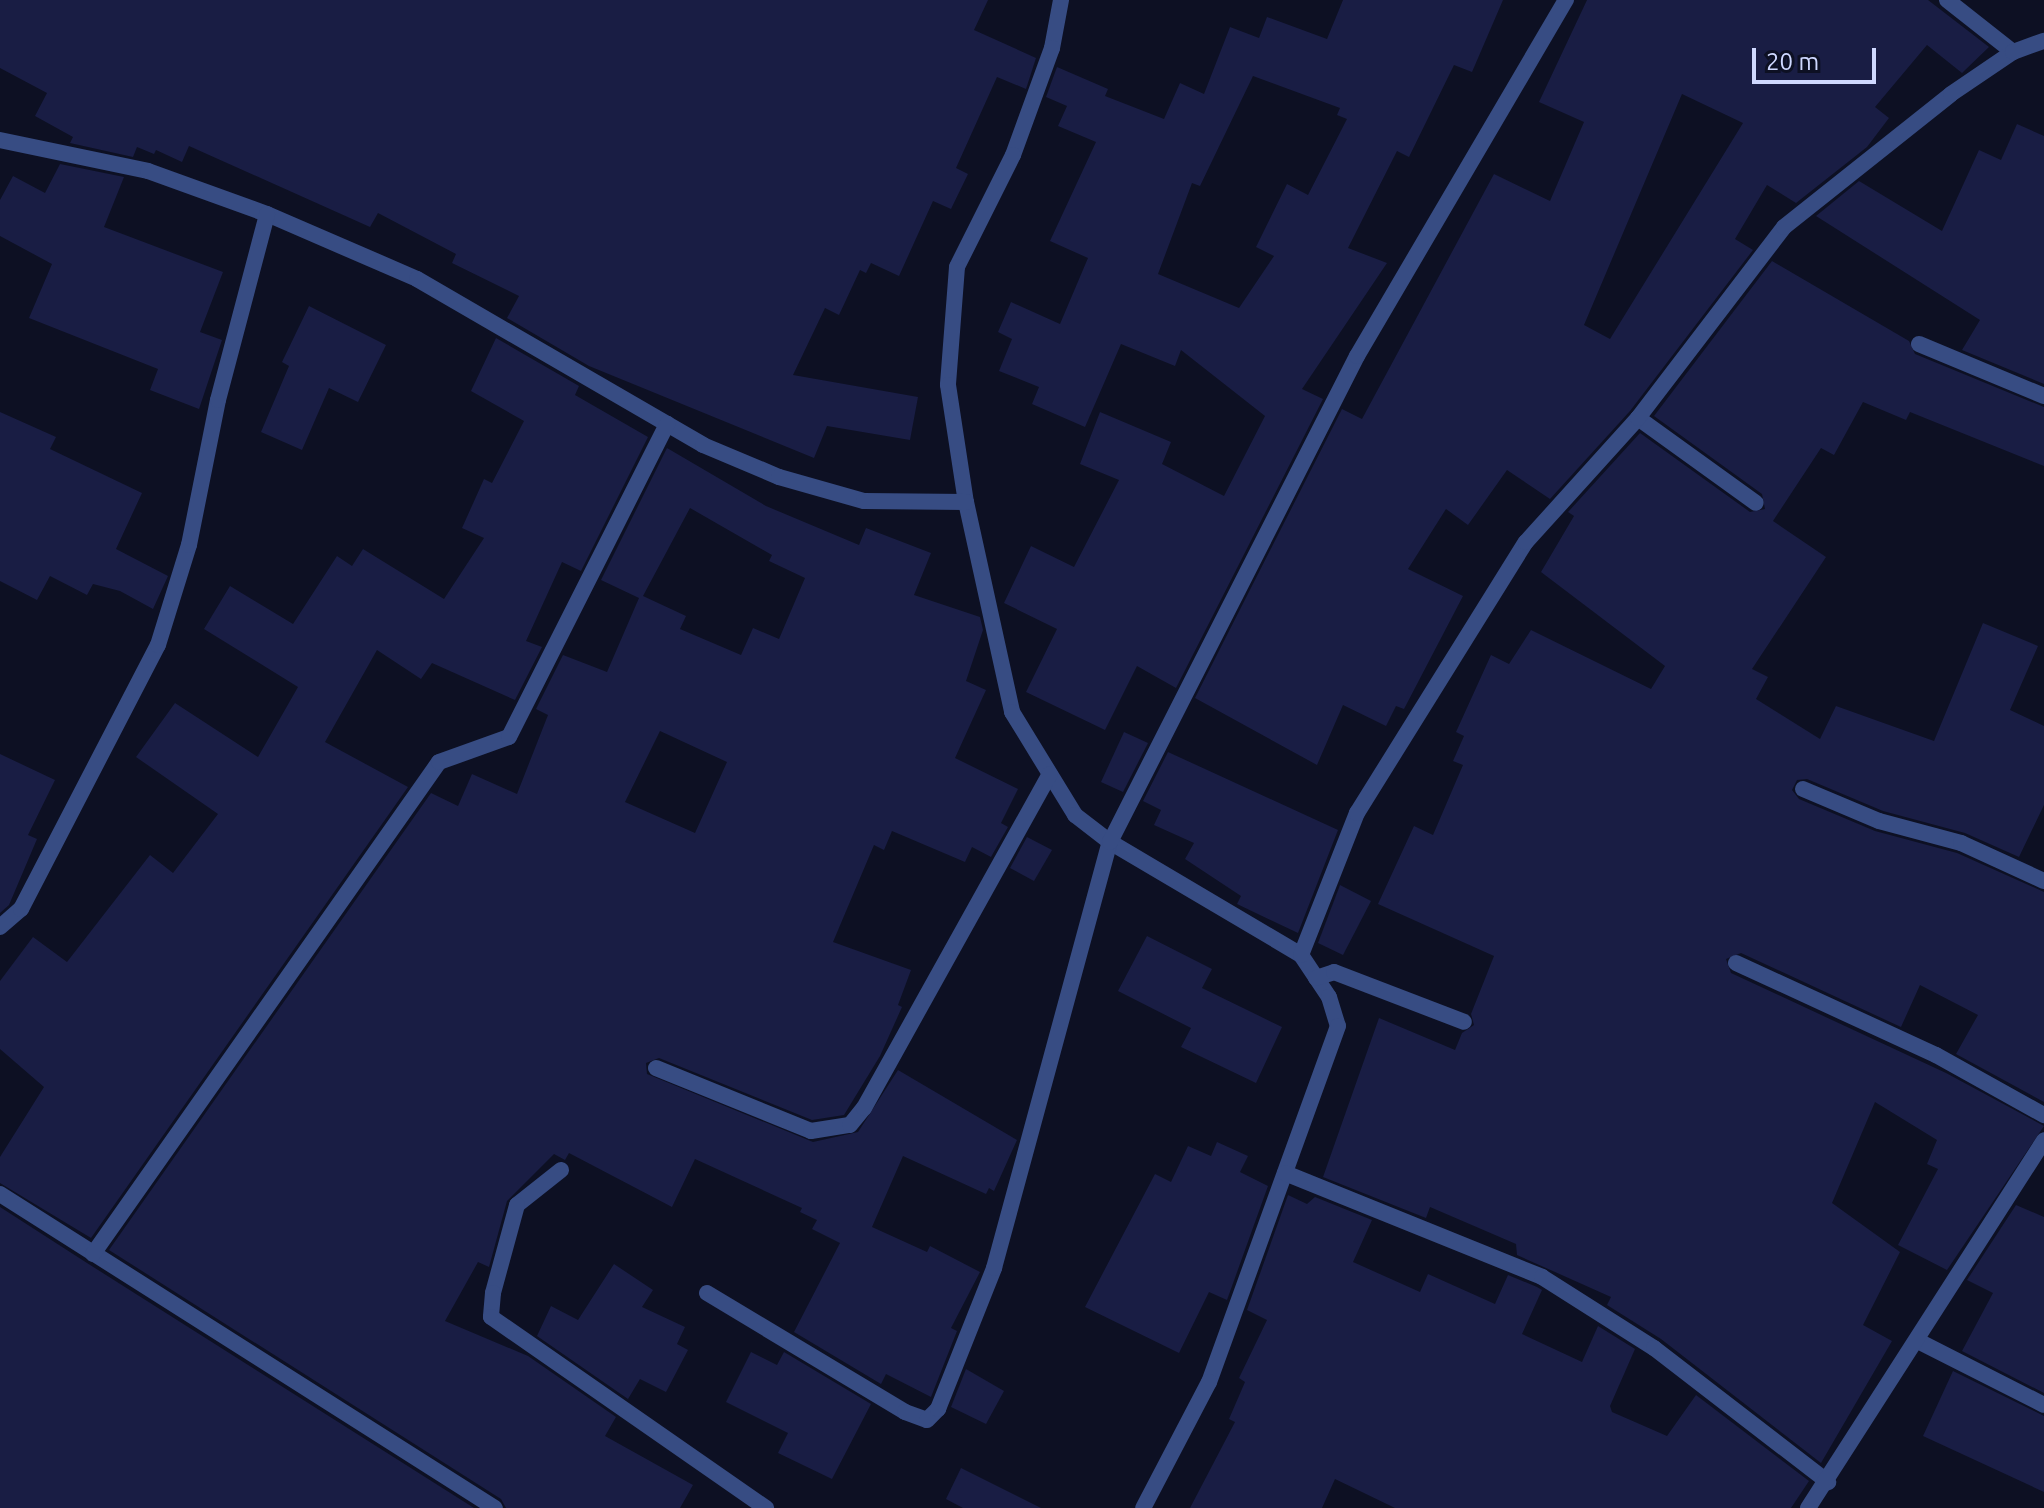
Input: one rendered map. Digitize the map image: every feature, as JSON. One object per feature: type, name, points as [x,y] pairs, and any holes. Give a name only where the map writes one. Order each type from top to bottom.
[{"type":"street","points":[[1061,0],[1052,48],[1013,155],[957,267],[948,385],[966,502],[1012,712],[1075,815],[1110,842],[1301,955],[1329,997],[1338,1026],[1209,1382],[1143,1508]]},
{"type":"street","points":[[707,1293],[905,1412],[927,1420],[938,1409],[994,1268],[1110,842],[1357,356],[1566,0]]},
{"type":"street","points":[[1947,0],[2013,52]]},
{"type":"street","points":[[1301,955],[1357,813],[1458,644],[1526,542],[1638,418],[1784,227],[1951,94],[2013,52],[2044,41]]},
{"type":"street","points":[[0,140],[148,171],[267,214],[417,279],[667,424],[779,477],[864,501],[966,502]]},
{"type":"street","points":[[0,927],[21,909],[158,645],[189,545],[218,400],[267,214]]},
{"type":"street","points":[[1919,344],[2044,396]]},
{"type":"street","points":[[1638,418],[1756,503]]},
{"type":"street","points":[[93,1254],[439,762],[509,737],[667,424]]},
{"type":"street","points":[[656,1068],[811,1131],[850,1125],[864,1108],[1050,774]]},
{"type":"street","points":[[1803,789],[1879,821],[1961,843],[2044,881]]},
{"type":"street","points":[[1736,963],[1936,1055],[2044,1115]]},
{"type":"street","points":[[1316,978],[1334,972],[1464,1022]]},
{"type":"street","points":[[1808,1508],[1828,1482],[2044,1140]]},
{"type":"street","points":[[561,1170],[517,1205],[493,1293],[491,1317],[766,1508]]},
{"type":"street","points":[[1285,1173],[1542,1277],[1654,1348],[1828,1482]]},
{"type":"street","points":[[0,1194],[495,1508]]},
{"type":"street","points":[[1918,1341],[2044,1405]]},
{"type":"building","points":[[0,0],[988,0],[974,30],[1036,58],[1026,89],[997,77],[956,168],[968,174],[951,209],[933,201],[899,276],[871,263],[866,273],[860,270],[839,315],[825,308],[793,375],[918,397],[910,440],[827,426],[814,458],[589,366],[507,318],[519,296],[452,263],[456,254],[378,213],[370,227],[189,146],[182,162],[156,150],[154,154],[137,147],[133,157],[70,143],[73,137],[35,116],[47,93],[0,68]]},
{"type":"building","points":[[1343,0],[1503,0],[1472,72],[1454,65],[1409,157],[1397,151],[1348,248],[1387,263],[1302,389],[1323,399],[1176,688],[1137,666],[1105,730],[1026,692],[1057,629],[1004,603],[1031,546],[1074,567],[1119,480],[1080,464],[1100,412],[1171,442],[1162,464],[1224,496],[1265,416],[1181,350],[1175,366],[1121,344],[1085,427],[1032,404],[1039,387],[999,371],[1012,339],[998,332],[1011,302],[1060,324],[1088,258],[1050,241],[1096,142],[1058,126],[1067,106],[1046,97],[1057,67],[1108,89],[1105,96],[1164,119],[1180,83],[1204,94],[1230,27],[1259,38],[1267,17],[1327,39]],"holes":[[[1253,76],[1340,108],[1337,115],[1347,119],[1308,195],[1287,184],[1256,247],[1274,256],[1239,308],[1158,274],[1192,183],[1200,186]]]},
{"type":"building","points":[[1587,0],[1928,0],[1989,47],[1962,73],[1927,45],[1875,107],[1889,118],[1867,147],[1796,203],[1767,185],[1735,239],[1753,250],[1630,411],[1550,499],[1507,470],[1468,525],[1446,509],[1408,569],[1463,596],[1404,709],[1396,706],[1386,726],[1343,705],[1317,765],[1195,698],[1342,409],[1362,419],[1494,174],[1550,201],[1584,122],[1539,102]],"holes":[[[1682,94],[1743,123],[1610,339],[1584,325]]]},
{"type":"building","points":[[2017,124],[2044,136],[2044,384],[1962,350],[1980,320],[1816,216],[1859,181],[1942,231],[1979,150],[2001,160]]},
{"type":"building","points":[[60,164],[124,177],[104,227],[223,272],[200,332],[222,340],[199,409],[150,390],[158,369],[29,318],[52,264],[0,236],[0,200],[13,176],[45,193]]},
{"type":"building","points":[[1772,261],[1909,341],[1915,354],[2044,407],[2044,466],[1910,412],[1906,420],[1863,402],[1834,455],[1821,448],[1773,521],[1826,557],[1752,669],[1768,677],[1756,699],[1820,739],[1836,706],[1934,741],[1983,623],[2038,646],[2010,710],[2044,726],[2044,805],[2019,857],[1965,833],[1883,811],[1807,779],[1797,780],[1792,790],[1799,799],[1875,831],[1957,853],[2044,892],[2044,1102],[1956,1054],[1978,1015],[1920,985],[1901,1027],[1741,953],[1726,959],[1731,973],[1946,1073],[2044,1126],[1947,1270],[1898,1245],[1938,1169],[1927,1164],[1937,1140],[1875,1102],[1832,1203],[1900,1252],[1863,1325],[1892,1341],[1821,1463],[1661,1339],[1607,1305],[1611,1297],[1517,1255],[1516,1244],[1430,1207],[1426,1218],[1323,1177],[1379,1018],[1455,1050],[1462,1033],[1474,1025],[1471,1014],[1494,956],[1378,904],[1414,826],[1433,835],[1463,765],[1453,761],[1464,736],[1456,732],[1491,655],[1509,664],[1531,630],[1651,689],[1665,666],[1541,572],[1574,516],[1568,512],[1640,433],[1750,512],[1765,509],[1762,494],[1654,416]]},
{"type":"building","points":[[309,306],[386,345],[358,402],[329,388],[302,450],[261,432],[289,366],[282,362]]},
{"type":"building","points":[[496,338],[579,386],[575,395],[648,437],[581,571],[562,562],[526,641],[542,647],[515,700],[432,663],[421,679],[377,650],[325,742],[408,787],[91,1238],[0,1183],[0,1157],[44,1087],[0,1049],[0,981],[33,937],[67,962],[150,855],[173,873],[218,814],[136,757],[175,703],[258,757],[298,687],[204,629],[230,586],[293,624],[337,556],[352,566],[363,549],[444,599],[484,538],[462,528],[484,479],[492,483],[524,421],[471,391]]},
{"type":"building","points":[[0,412],[56,437],[50,449],[142,493],[116,549],[168,576],[153,609],[120,591],[93,584],[87,595],[50,576],[37,600],[0,581]]},
{"type":"building","points":[[667,448],[766,506],[859,545],[866,528],[931,553],[914,595],[980,617],[983,630],[966,681],[986,690],[955,758],[1018,789],[1001,823],[1008,827],[991,857],[972,847],[965,862],[892,831],[884,850],[874,845],[833,942],[911,970],[898,1005],[902,1007],[880,1056],[844,1115],[812,1120],[659,1058],[646,1063],[647,1074],[813,1142],[858,1132],[898,1070],[1017,1140],[994,1191],[989,1188],[986,1194],[903,1156],[872,1227],[927,1252],[930,1246],[980,1272],[951,1328],[957,1331],[931,1397],[886,1374],[881,1384],[794,1332],[840,1243],[812,1229],[817,1220],[800,1212],[802,1208],[695,1159],[672,1207],[569,1153],[565,1160],[554,1154],[507,1201],[489,1267],[478,1262],[445,1321],[528,1356],[616,1417],[605,1436],[693,1485],[680,1508],[506,1508],[501,1499],[109,1250],[431,793],[458,806],[472,774],[517,794],[548,715],[536,709],[563,655],[607,672],[639,598],[601,580]],"holes":[[[690,508],[772,555],[769,561],[805,578],[779,639],[753,628],[741,655],[680,629],[686,616],[643,596]],[[660,731],[727,762],[695,833],[625,802]]]},
{"type":"building","points":[[1124,732],[1148,743],[1123,792],[1101,782]]},
{"type":"building","points":[[1168,752],[1338,830],[1298,933],[1237,904],[1241,896],[1185,859],[1194,843],[1154,825],[1161,810],[1143,801]]},
{"type":"building","points":[[0,754],[55,780],[28,835],[37,839],[9,905],[0,913]]},
{"type":"building","points":[[1027,837],[1052,850],[1034,881],[1010,868]]},
{"type":"building","points":[[1340,885],[1371,901],[1343,955],[1318,943]]},
{"type":"building","points":[[1147,936],[1212,969],[1202,988],[1282,1027],[1256,1083],[1181,1047],[1191,1028],[1118,991]]},
{"type":"building","points":[[1217,1142],[1248,1156],[1240,1172],[1268,1186],[1227,1300],[1209,1292],[1179,1353],[1085,1307],[1155,1174],[1171,1182],[1188,1146],[1211,1156]]},
{"type":"building","points":[[1288,1195],[1307,1204],[1315,1197],[1372,1220],[1353,1262],[1420,1292],[1428,1274],[1495,1304],[1508,1275],[1537,1287],[1542,1290],[1522,1334],[1582,1362],[1598,1326],[1635,1349],[1610,1406],[1612,1412],[1667,1436],[1696,1395],[1809,1481],[1791,1508],[1395,1508],[1335,1479],[1322,1508],[1190,1508],[1235,1422],[1229,1419],[1245,1382],[1239,1378],[1267,1320],[1247,1310]]},
{"type":"building","points":[[2016,1205],[2044,1217],[2044,1393],[1962,1351],[1993,1293],[1967,1280]]},
{"type":"building","points":[[0,1207],[87,1263],[474,1508],[0,1508]]},
{"type":"building","points":[[614,1264],[653,1290],[642,1307],[685,1327],[677,1344],[688,1350],[666,1392],[640,1379],[628,1399],[537,1336],[551,1306],[578,1320]]},
{"type":"building","points":[[751,1352],[777,1365],[784,1352],[871,1404],[832,1479],[778,1453],[788,1433],[726,1402]]},
{"type":"building","points":[[966,1369],[1004,1391],[986,1424],[951,1407]]},
{"type":"building","points":[[1953,1371],[2044,1416],[2044,1492],[1923,1436]]},
{"type":"building","points":[[961,1468],[1041,1508],[963,1508],[946,1499]]}]
